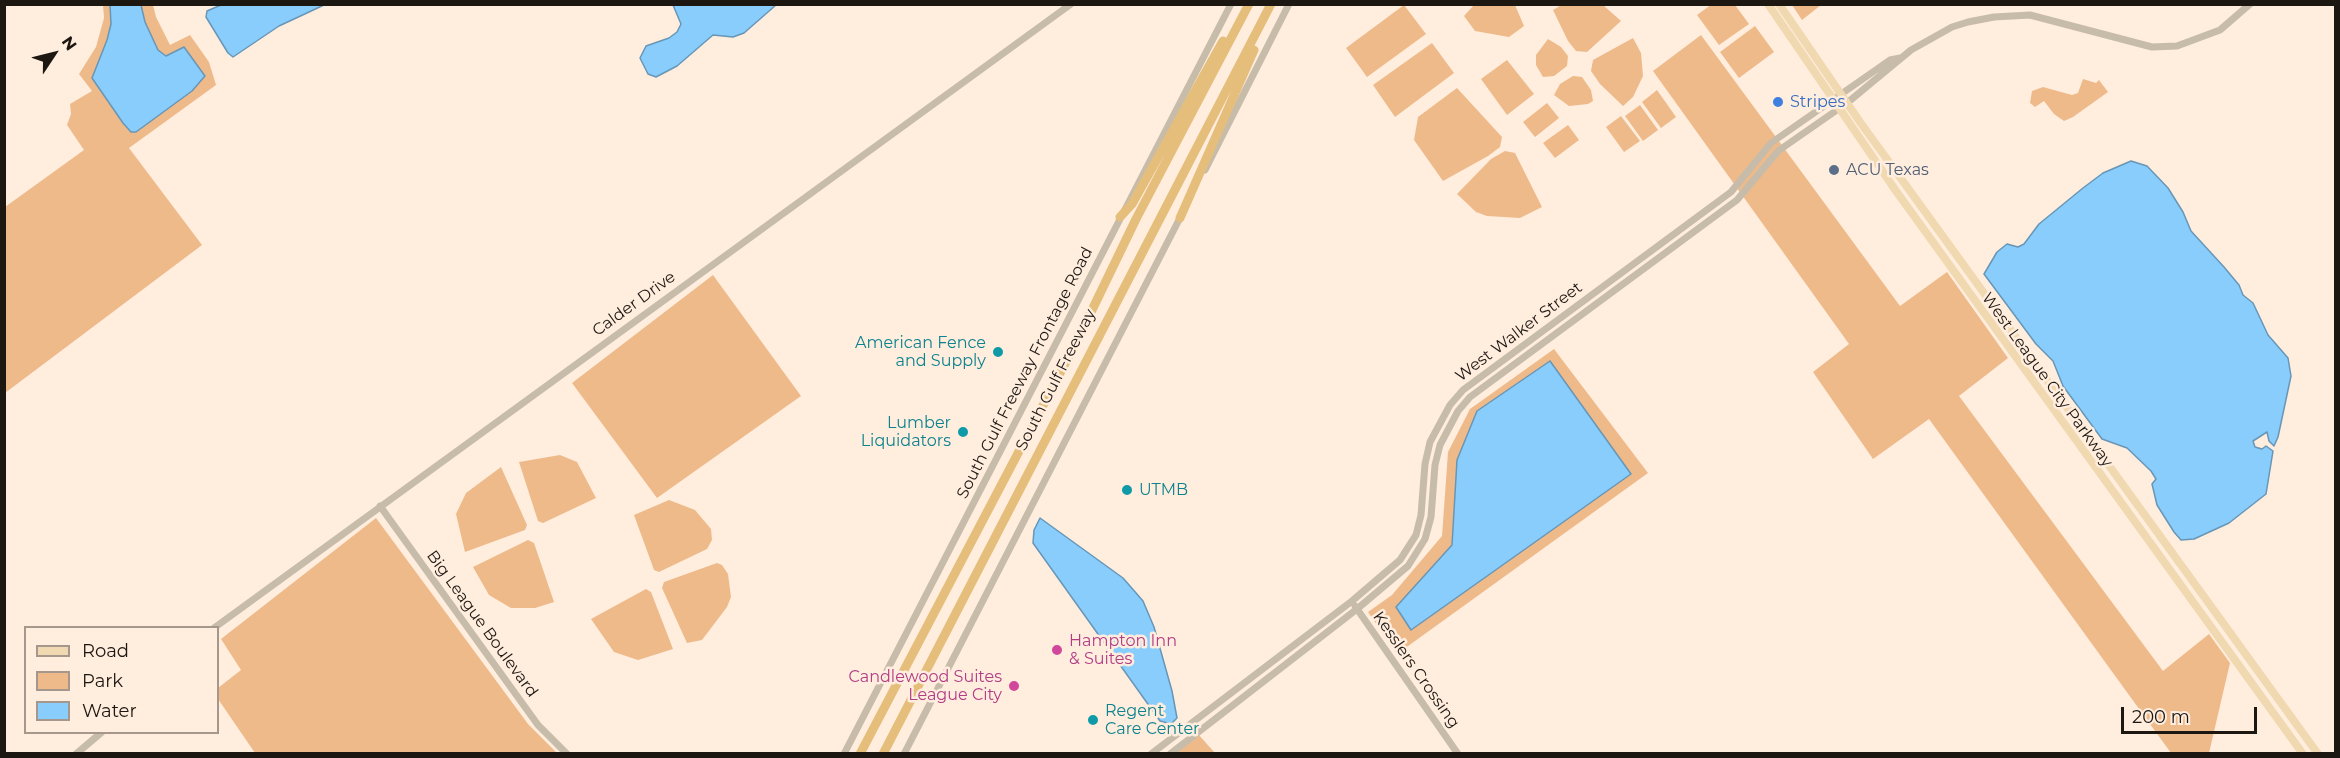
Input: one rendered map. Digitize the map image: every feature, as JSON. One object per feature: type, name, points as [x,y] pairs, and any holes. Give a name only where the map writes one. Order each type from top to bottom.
[{"type":"highway","points":[[1120,217],[1131,204],[1244,4]]},
{"type":"highway","name":"South Gulf Freeway","points":[[860,753],[1079,337],[1136,219],[1249,4]]},
{"type":"highway","name":"South Gulf Freeway","points":[[883,753],[1271,4]]},
{"type":"highway","points":[[1180,218],[1254,49],[1277,4]]},
{"type":"main road","name":"West League City Parkway","points":[[1768,4],[1837,97]]},
{"type":"main road","name":"West League City Parkway","points":[[1779,4],[1896,191],[2302,753]]},
{"type":"main road","name":"West League City Parkway","points":[[1843,106],[2318,753]]},
{"type":"main road","points":[[2302,753],[2311,745]]},
{"type":"street","name":"Calder Drive","points":[[214,626],[1071,4]]},
{"type":"street","name":"South Gulf Freeway Frontage Road","points":[[844,753],[1231,4]]},
{"type":"street","points":[[904,753],[1289,4]]},
{"type":"street","name":"West Walker Street","points":[[1151,753],[1352,601],[1400,560],[1416,535],[1421,515],[1425,464],[1430,442],[1450,405],[1463,390],[1731,192],[1771,143],[1890,60],[1900,58],[1952,27],[2003,16],[2030,15],[2152,47],[2177,46],[2220,30],[2250,4]]},
{"type":"street","name":"West Walker Street","points":[[1170,753],[1357,609],[1408,566],[1425,539],[1431,517],[1435,465],[1440,445],[1458,411],[1470,397],[1737,200],[1778,151],[1893,68],[1900,58]]},
{"type":"street","name":"Big League Boulevard","points":[[380,506],[538,725],[567,753]]},
{"type":"street","name":"Kesslers Crossing","points":[[1352,601],[1458,753]]},
{"type":"street","points":[[76,753],[100,734]]},
{"type":"green space","points":[[1563,4],[1603,5],[1621,21],[1587,52],[1576,51],[1568,41],[1553,10]]},
{"type":"green space","points":[[1712,4],[1735,5],[1749,24],[1719,45],[1697,15]]},
{"type":"green space","points":[[103,5],[153,5],[156,17],[170,45],[190,35],[209,62],[216,85],[129,148],[202,245],[5,393],[5,207],[84,150],[67,125],[71,114],[70,104],[92,91],[79,74],[96,47],[104,18]]},
{"type":"green space","points":[[1404,5],[1426,34],[1367,77],[1346,48]]},
{"type":"green space","points":[[1474,5],[1515,5],[1524,26],[1509,37],[1475,31],[1464,16]]},
{"type":"green space","points":[[1792,5],[1821,5],[1802,20]]},
{"type":"green space","points":[[1755,26],[1774,52],[1739,78],[1720,52]]},
{"type":"green space","points":[[1701,35],[1900,306],[1947,272],[2008,358],[1959,396],[2163,671],[2209,634],[2230,663],[2209,753],[2171,753],[1929,419],[1873,459],[1813,372],[1849,344],[1653,71]]},
{"type":"green space","points":[[1633,38],[1641,53],[1643,76],[1633,97],[1623,106],[1600,84],[1591,71],[1593,60]]},
{"type":"green space","points":[[1548,39],[1561,47],[1568,56],[1567,66],[1554,76],[1543,77],[1536,65],[1536,55]]},
{"type":"green space","points":[[1432,43],[1454,73],[1395,117],[1373,85]]},
{"type":"green space","points":[[1507,60],[1534,94],[1507,115],[1481,79]]},
{"type":"green space","points":[[1573,76],[1582,77],[1591,90],[1593,101],[1588,104],[1569,106],[1554,95],[1560,84]]},
{"type":"green space","points":[[2083,79],[2096,83],[2099,80],[2108,92],[2073,117],[2064,121],[2054,114],[2044,101],[2035,107],[2030,103],[2032,91],[2043,87],[2072,95],[2078,93]]},
{"type":"green space","points":[[1457,88],[1502,137],[1500,147],[1488,156],[1443,181],[1414,140],[1418,117]]},
{"type":"green space","points":[[1657,90],[1676,117],[1661,128],[1642,102]]},
{"type":"green space","points":[[1547,103],[1559,118],[1535,137],[1523,122]]},
{"type":"green space","points":[[1640,105],[1658,130],[1643,141],[1625,116]]},
{"type":"green space","points":[[1621,116],[1640,141],[1624,152],[1606,127]]},
{"type":"green space","points":[[1568,125],[1579,140],[1555,158],[1543,143]]},
{"type":"green space","points":[[1505,151],[1515,153],[1542,207],[1520,218],[1487,216],[1476,212],[1457,194],[1491,159]]},
{"type":"green space","points":[[713,275],[801,396],[657,498],[572,383]]},
{"type":"green space","points":[[1554,349],[1648,473],[1397,654],[1368,612],[1392,595],[1442,536],[1448,452],[1470,409]]},
{"type":"green space","points":[[560,455],[577,462],[596,498],[543,523],[538,521],[519,462]]},
{"type":"green space","points":[[501,467],[527,525],[525,530],[465,552],[456,514],[466,493]]},
{"type":"green space","points":[[669,500],[695,510],[711,529],[712,540],[707,549],[659,572],[654,570],[634,515]]},
{"type":"green space","points":[[376,518],[528,724],[557,753],[255,753],[219,700],[219,687],[241,670],[221,639]]},
{"type":"green space","points":[[528,540],[534,543],[554,602],[535,608],[511,608],[489,595],[473,567]]},
{"type":"green space","points":[[717,563],[722,565],[728,574],[731,597],[727,607],[702,640],[687,643],[662,588],[664,582]]},
{"type":"green space","points":[[646,589],[651,592],[673,649],[638,660],[614,652],[591,619]]},
{"type":"green space","points":[[1198,734],[1215,753],[1173,754]]},
{"type":"water","points":[[110,5],[141,5],[145,22],[158,50],[166,56],[184,47],[205,76],[192,91],[136,132],[131,132],[123,123],[92,78],[111,24]]},
{"type":"water","points":[[221,5],[324,5],[279,26],[233,57],[228,53],[206,17],[207,11]]},
{"type":"water","points":[[673,5],[776,5],[744,33],[733,37],[713,35],[677,66],[656,77],[648,74],[640,58],[646,46],[669,38],[677,32],[681,24]]},
{"type":"water","points":[[2131,161],[2147,166],[2168,188],[2183,212],[2191,231],[2239,285],[2243,295],[2253,303],[2268,335],[2288,358],[2291,376],[2274,446],[2269,441],[2267,432],[2253,441],[2255,447],[2262,449],[2266,446],[2273,451],[2266,494],[2229,523],[2194,539],[2181,540],[2174,532],[2157,505],[2152,484],[2156,479],[2151,471],[2127,448],[2102,439],[2063,386],[2053,361],[2036,344],[1984,274],[1997,252],[2007,244],[2018,247],[2024,244],[2039,224],[2083,188],[2103,173]]},
{"type":"water","points":[[1550,361],[1631,474],[1411,630],[1396,607],[1452,545],[1457,460],[1477,411]]},
{"type":"water","points":[[1040,518],[1123,578],[1143,601],[1154,627],[1172,691],[1177,718],[1171,724],[1160,721],[1033,543],[1034,530]]},
{"type":"place","name":"Stripes","points":[[1778,102]]},
{"type":"place","name":"ACU Texas","points":[[1834,170]]},
{"type":"place","name":"American Fence and Supply","points":[[998,352]]},
{"type":"place","name":"Lumber Liquidators","points":[[963,432]]},
{"type":"place","name":"UTMB","points":[[1127,490]]},
{"type":"place","name":"Hampton Inn & Suites","points":[[1057,650]]},
{"type":"place","name":"Candlewood Suites League City","points":[[1014,686]]},
{"type":"place","name":"Regent Care Center","points":[[1093,720]]}]
